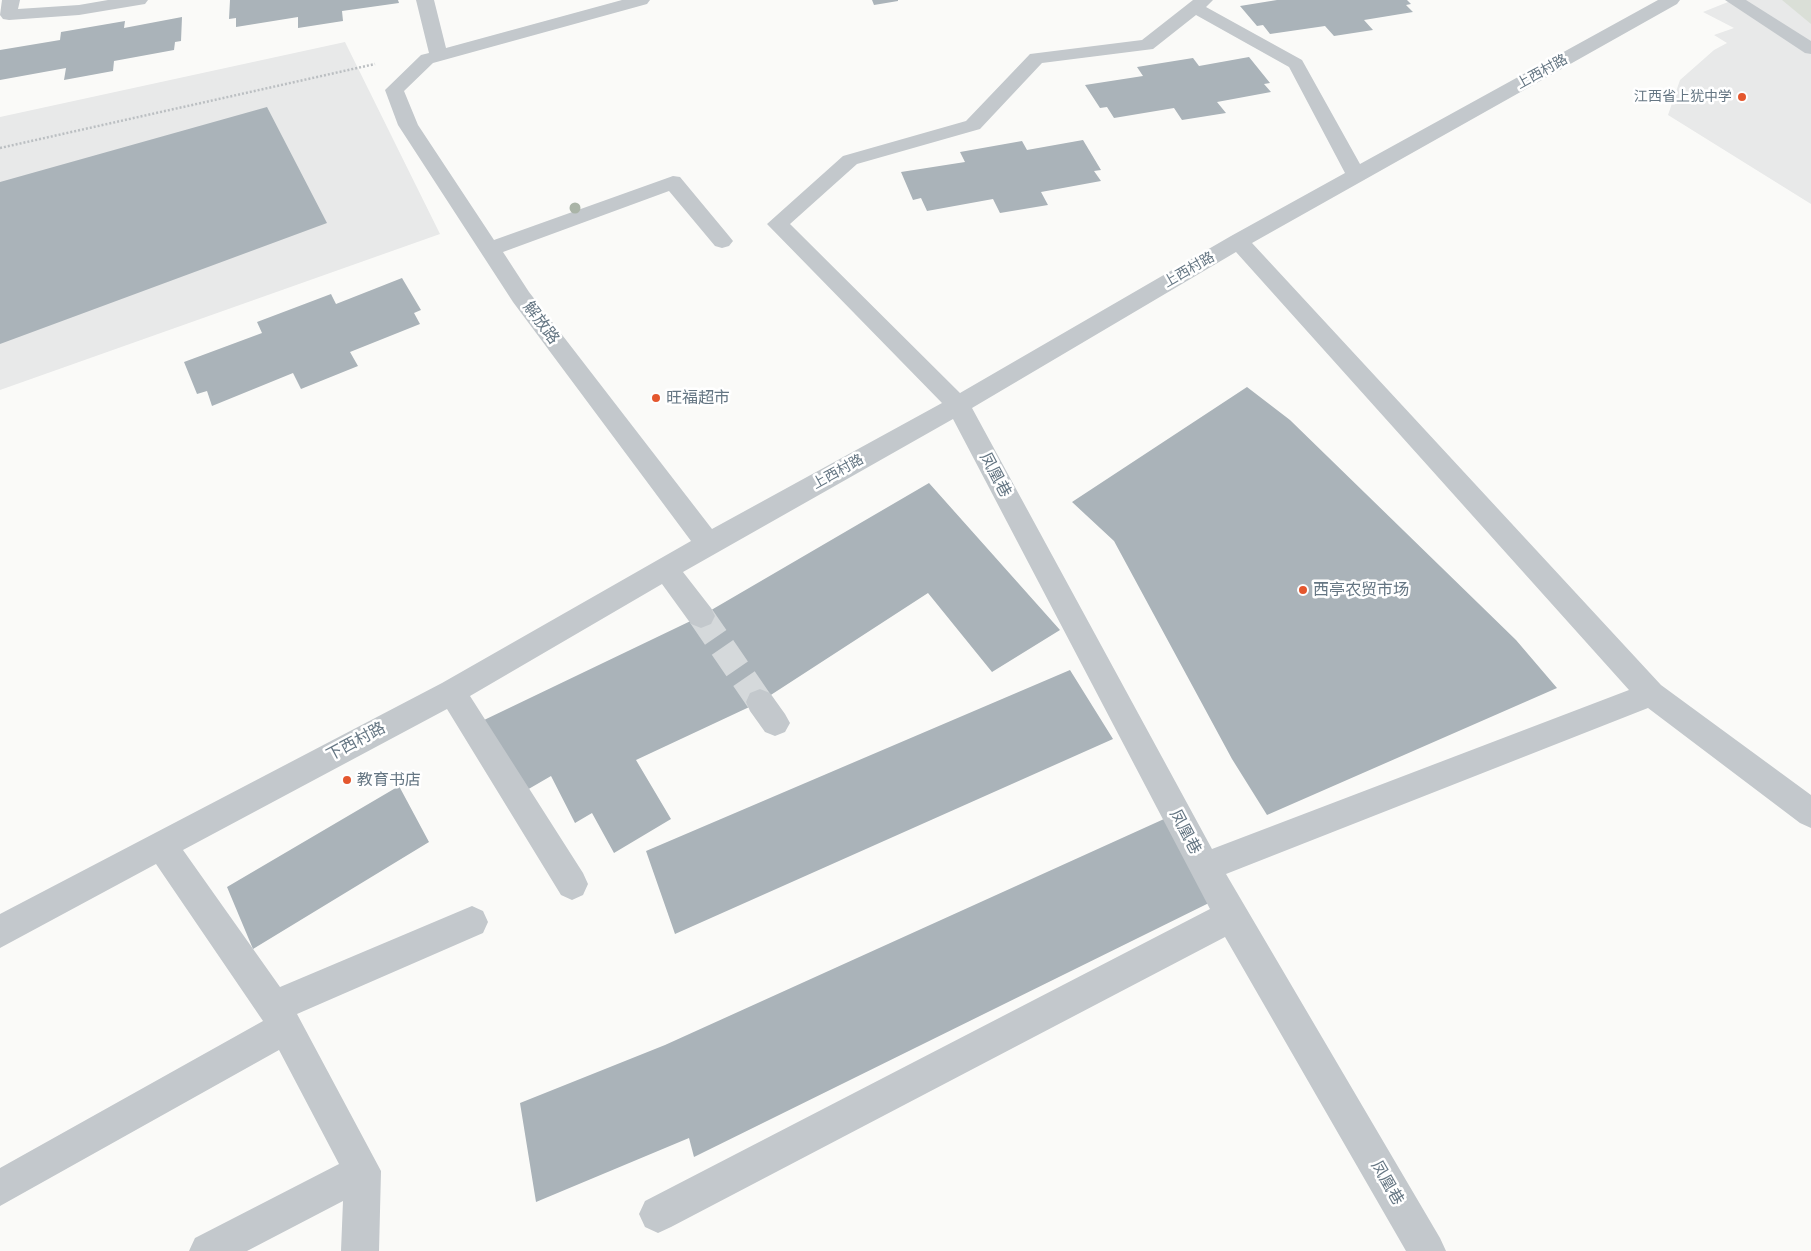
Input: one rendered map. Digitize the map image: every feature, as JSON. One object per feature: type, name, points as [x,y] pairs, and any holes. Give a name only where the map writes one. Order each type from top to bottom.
[{"type":"street","points":[[11,0],[9,15],[79,10],[139,0]]},
{"type":"street","points":[[425,0],[439,56],[641,0]]},
{"type":"street","name":"上西村路","points":[[708,544],[958,405],[1238,242],[1671,0]]},
{"type":"street","points":[[1734,0],[1811,49]]},
{"type":"street","points":[[1200,4],[1296,64],[1356,176]]},
{"type":"street","name":"凤凰巷","points":[[1200,4],[1146,45],[1036,58],[973,126],[850,160],[777,224],[958,405],[1231,916],[1426,1251]]},
{"type":"street","name":"解放路","points":[[439,56],[427,59],[394,90],[408,125],[521,297],[708,544]]},
{"type":"street","points":[[490,250],[673,182],[722,240]]},
{"type":"street","points":[[1238,242],[1651,694],[1811,814]]},
{"type":"street","name":"下西村路","points":[[0,932],[160,845],[452,692],[708,544]]},
{"type":"street","points":[[665,568],[701,616]]},
{"type":"street","points":[[452,692],[572,884]]},
{"type":"street","points":[[1204,867],[1651,694]]},
{"type":"street","points":[[160,845],[279,1017],[363,1171],[360,1251]]},
{"type":"street","points":[[658,1214],[1231,916]]},
{"type":"street","points":[[0,1188],[279,1017],[472,922]]},
{"type":"street","points":[[208,1251],[363,1171]]},
{"type":"path","points":[[0,148],[376,64]]},
{"type":"shaded area","name":"江西省上犹中学","points":[[1733,0],[1811,0],[1811,204],[1668,115],[1680,80],[1714,50],[1727,43],[1714,35],[1734,28],[1703,12]]},
{"type":"shaded area","points":[[1782,0],[1811,0],[1811,24]]},
{"type":"shaded area","points":[[345,42],[440,234],[0,390],[0,117]]},
{"type":"building","points":[[230,0],[398,0],[399,3],[342,11],[343,21],[298,28],[298,17],[236,27],[236,18],[229,19]]},
{"type":"building","points":[[872,0],[898,0],[898,1],[874,5]]},
{"type":"building","points":[[1277,0],[1407,0],[1411,4],[1406,5],[1413,12],[1364,20],[1373,30],[1334,36],[1325,26],[1270,34],[1263,25],[1257,26],[1240,6]]},
{"type":"building","points":[[182,17],[181,41],[175,42],[174,50],[114,61],[113,71],[64,80],[66,68],[0,80],[0,50],[60,40],[61,32],[125,21],[124,28]]},
{"type":"building","points":[[1249,57],[1270,83],[1264,84],[1271,92],[1217,102],[1226,113],[1182,120],[1174,108],[1114,118],[1107,107],[1100,108],[1085,85],[1143,76],[1137,67],[1193,58],[1199,66]]},
{"type":"building","points":[[267,107],[327,223],[0,344],[0,182]]},
{"type":"building","points":[[1083,140],[1101,170],[1094,171],[1101,181],[1041,192],[1048,205],[1000,213],[993,199],[927,211],[921,198],[913,200],[901,172],[965,162],[960,152],[1022,141],[1027,150]]},
{"type":"building","points":[[402,278],[421,310],[414,313],[420,324],[350,352],[358,366],[301,389],[293,373],[212,406],[207,391],[197,394],[184,362],[262,333],[257,322],[331,294],[336,304]]},
{"type":"building","name":"西亭农贸市场","points":[[1247,387],[1290,420],[1516,640],[1557,688],[1267,815],[1232,759],[1114,541],[1072,502]]},
{"type":"building","points":[[929,483],[1060,630],[992,672],[928,593],[760,702],[636,760],[671,819],[614,853],[592,813],[575,823],[551,776],[520,794],[482,721],[701,616]]},
{"type":"building","points":[[1070,670],[1113,739],[675,934],[646,851]]},
{"type":"building","points":[[399,786],[429,842],[253,949],[227,887]]},
{"type":"building","points":[[1164,819],[1215,900],[694,1157],[689,1138],[536,1202],[520,1103],[665,1045]]},
{"type":"tunnel","points":[[701,616],[760,702]]},
{"type":"place","name":"江西省上犹中学","points":[[1742,97]]},
{"type":"place","name":"旺福超市","points":[[656,398]]},
{"type":"place","name":"西亭农贸市场","points":[[1303,590]]},
{"type":"place","name":"教育书店","points":[[347,780]]}]
